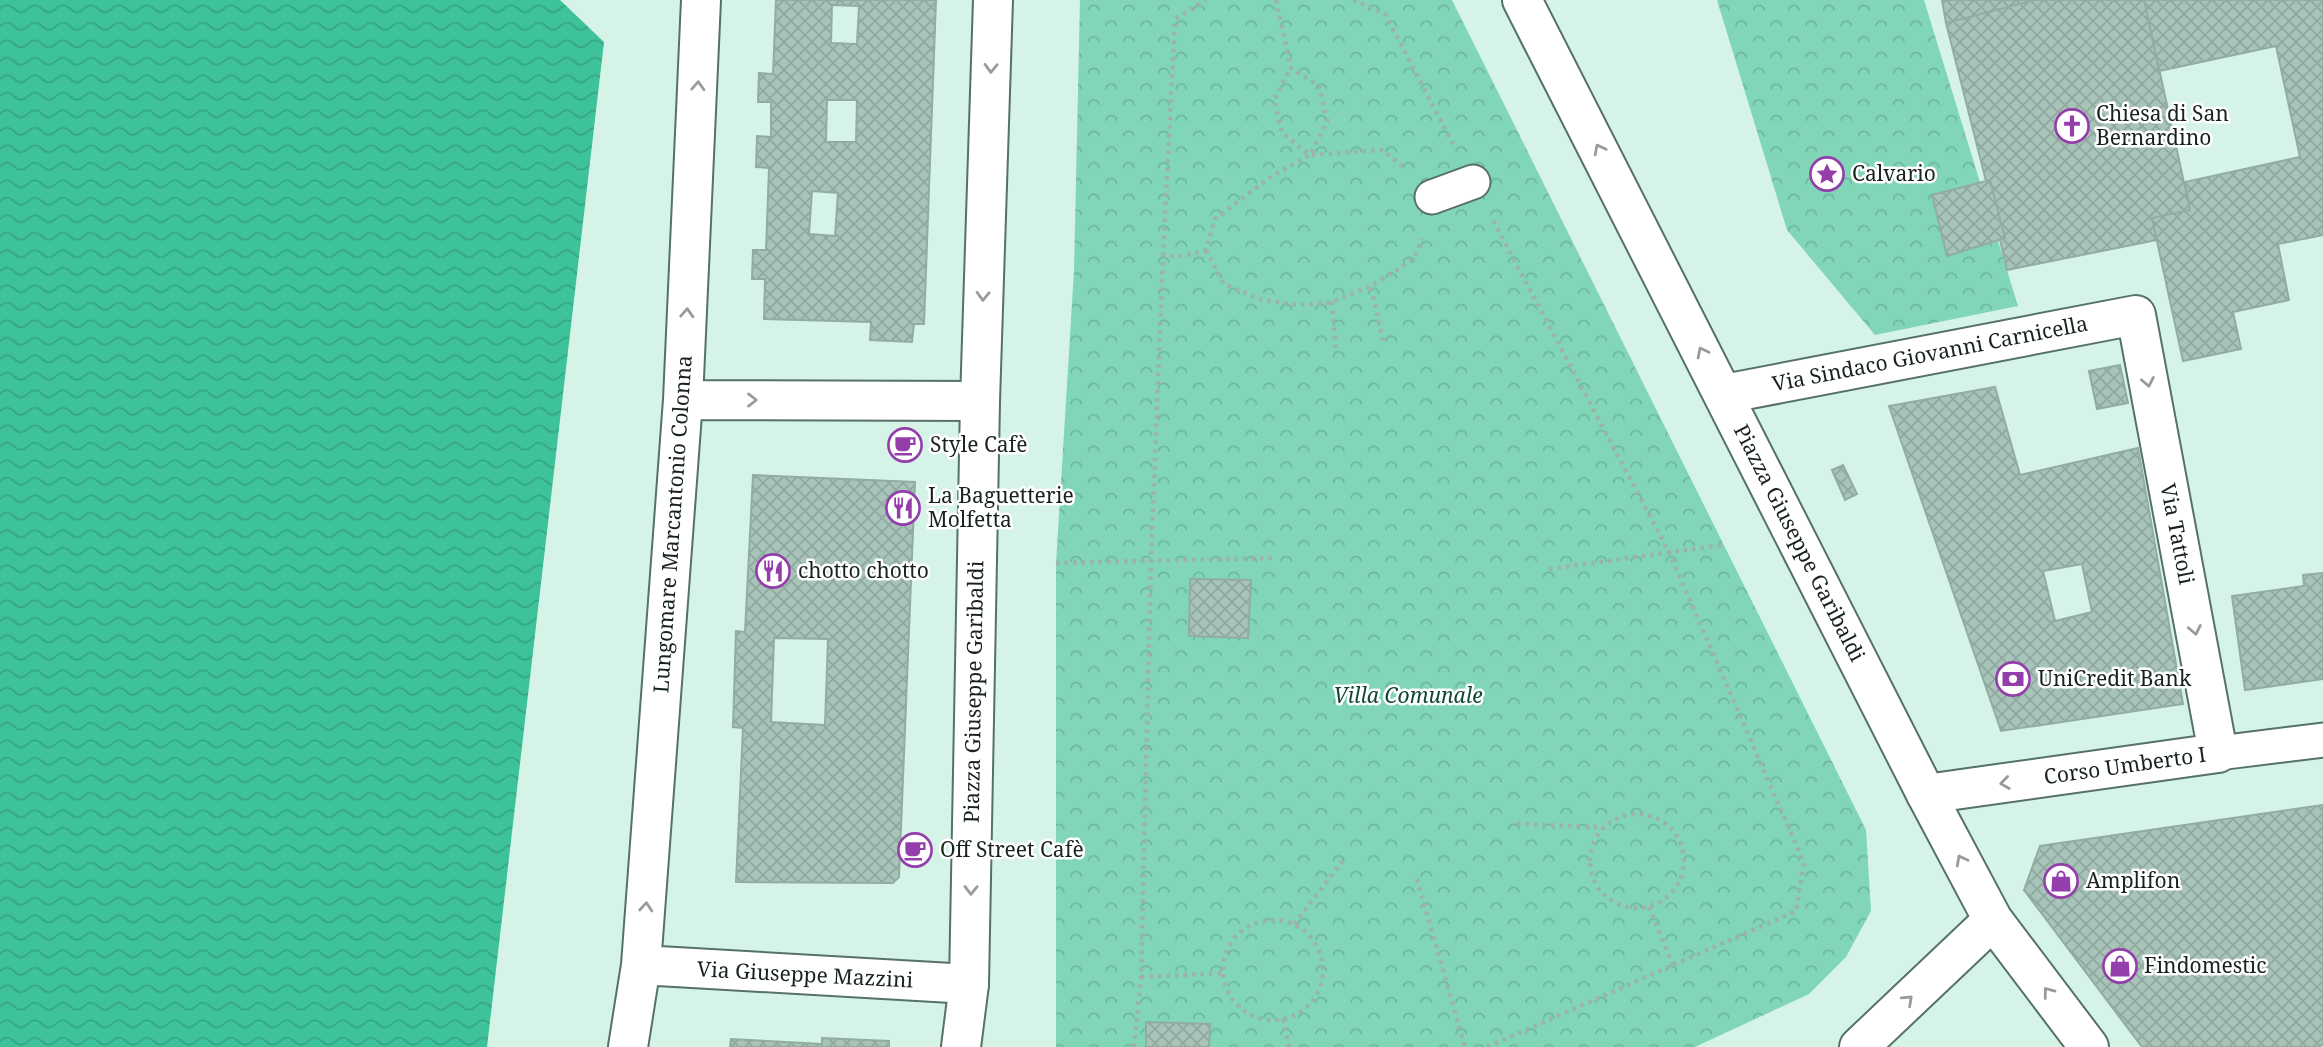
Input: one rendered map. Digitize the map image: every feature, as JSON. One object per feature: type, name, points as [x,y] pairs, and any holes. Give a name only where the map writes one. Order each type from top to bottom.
[{"type":"street","name":"Lungomare Marcantonio Colonna","points":[[628,1047],[641,965],[683,400],[701,0]]},
{"type":"street","name":"Piazza Giuseppe Garibaldi","points":[[961,1047],[969,984],[980,401],[993,0]]},
{"type":"street","name":"Piazza Giuseppe Garibaldi","points":[[1522,0],[1993,920],[2089,1047]]},
{"type":"street","points":[[1432,197],[1473,182]]},
{"type":"street","name":"Via Sindaco Giovanni Carnicella","points":[[1724,394],[2136,315]]},
{"type":"street","name":"Via Tattoli","points":[[2136,315],[2218,753]]},
{"type":"street","points":[[683,400],[980,401]]},
{"type":"street","name":"Corso Umberto I","points":[[1927,794],[2323,740]]},
{"type":"street","points":[[1859,1047],[1993,920]]},
{"type":"street","name":"Via Giuseppe Mazzini","points":[[641,965],[969,984]]},
{"type":"path","points":[[1134,1047],[1140,977],[1151,560],[1175,19],[1206,0]]},
{"type":"path","points":[[1276,0],[1291,68],[1274,100],[1282,133],[1311,155]]},
{"type":"path","points":[[1353,0],[1385,14],[1669,552],[1804,863],[1796,911],[1487,1047]]},
{"type":"path","points":[[1291,68],[1318,86],[1327,121],[1311,155]]},
{"type":"path","points":[[1382,150],[1420,180],[1432,197],[1430,223],[1414,259],[1371,286],[1332,302],[1297,305],[1262,300],[1224,284],[1206,250],[1215,219],[1272,176],[1311,155],[1382,150]]},
{"type":"path","points":[[1163,256],[1184,256],[1206,250]]},
{"type":"path","points":[[1371,286],[1382,341]]},
{"type":"path","points":[[1332,302],[1336,353]]},
{"type":"path","points":[[1549,569],[1722,545]]},
{"type":"path","points":[[1056,563],[1273,558]]},
{"type":"path","points":[[1640,815],[1663,821],[1675,832],[1683,846],[1683,877],[1675,891],[1649,908],[1634,909],[1619,905],[1606,897],[1590,870],[1590,855],[1595,840],[1604,827],[1617,818],[1640,815]]},
{"type":"path","points":[[1517,824],[1604,827]]},
{"type":"path","points":[[1294,924],[1345,858]]},
{"type":"path","points":[[1418,879],[1465,1047]]},
{"type":"path","points":[[1649,908],[1673,965]]},
{"type":"path","points":[[1260,920],[1278,920],[1294,924],[1308,934],[1318,947],[1323,961],[1323,977],[1318,992],[1310,1004],[1297,1014],[1283,1019],[1267,1020],[1250,1015],[1237,1004],[1227,990],[1223,973],[1224,956],[1232,940],[1245,928],[1260,920]]},
{"type":"path","points":[[1140,977],[1223,973]]},
{"type":"path","points":[[1283,1019],[1289,1047]]},
{"type":"green space","name":"Villa Comunale","points":[[1080,0],[1452,0],[1866,830],[1871,911],[1846,957],[1809,994],[1695,1047],[1056,1047],[1056,563],[1074,271]]},
{"type":"green space","points":[[1717,0],[1924,0],[2018,306],[1875,335],[1787,230]]},
{"type":"water","points":[[0,0],[560,0],[604,42],[487,1047],[0,1047]]},
{"type":"building","points":[[776,0],[936,0],[924,324],[914,324],[912,342],[870,340],[871,322],[764,319],[765,279],[752,279],[753,250],[766,250],[769,168],[756,167],[757,136],[771,137],[771,102],[758,102],[759,73],[773,74]],"holes":[[[832,5],[859,6],[857,44],[831,43]],[[827,100],[857,100],[856,142],[826,142]],[[812,191],[838,193],[835,236],[809,234]]]},
{"type":"building","points":[[1942,0],[2035,0],[1946,23]]},
{"type":"building","name":"Chiesa di San Bernardino","points":[[2035,0],[2144,0],[2190,210],[2152,218],[2157,240],[2007,270],[2000,240],[2005,238],[1990,180],[1986,181],[1946,23]]},
{"type":"building","points":[[2144,0],[2323,0],[2323,235],[2278,244],[2289,300],[2233,312],[2241,349],[2183,361],[2152,218],[2190,210],[2185,182],[2300,157],[2276,46],[2159,71]]},
{"type":"building","points":[[1990,180],[2005,238],[1947,256],[1932,195]]},
{"type":"building","points":[[2120,365],[2128,403],[2097,409],[2089,371]]},
{"type":"building","points":[[1995,387],[2020,475],[2138,448],[2183,704],[2001,731],[1889,406]],"holes":[[[2082,564],[2092,612],[2055,621],[2043,571]]]},
{"type":"building","points":[[1843,465],[1857,494],[1845,500],[1832,470]]},
{"type":"building","points":[[753,475],[915,482],[899,877],[893,883],[736,882],[743,728],[733,727],[736,631],[745,632]],"holes":[[[774,638],[828,639],[825,725],[771,722]]]},
{"type":"building","points":[[2323,573],[2323,679],[2245,690],[2232,596],[2304,586],[2303,575]]},
{"type":"building","points":[[1190,579],[1251,580],[1248,638],[1189,636]]},
{"type":"building","points":[[2323,805],[2323,1044],[2319,1047],[2142,1047],[2024,890],[2040,846]]},
{"type":"building","points":[[1146,1022],[1210,1024],[1209,1047],[1146,1047]]},
{"type":"building","points":[[822,1038],[889,1041],[889,1047],[730,1047],[731,1039],[822,1044]]},
{"type":"place","name":"Chiesa di San Bernardino","points":[[2072,126]]},
{"type":"place","name":"Calvario","points":[[1827,174]]},
{"type":"place","name":"Style Cafè","points":[[905,445]]},
{"type":"place","name":"La Baguetterie Molfetta","points":[[903,508]]},
{"type":"place","name":"chotto chotto","points":[[773,571]]},
{"type":"place","name":"UniCredit Bank","points":[[2013,679]]},
{"type":"place","name":"Off Street Cafè","points":[[915,850]]},
{"type":"place","name":"Amplifon","points":[[2061,881]]},
{"type":"place","name":"Findomestic","points":[[2120,966]]}]
